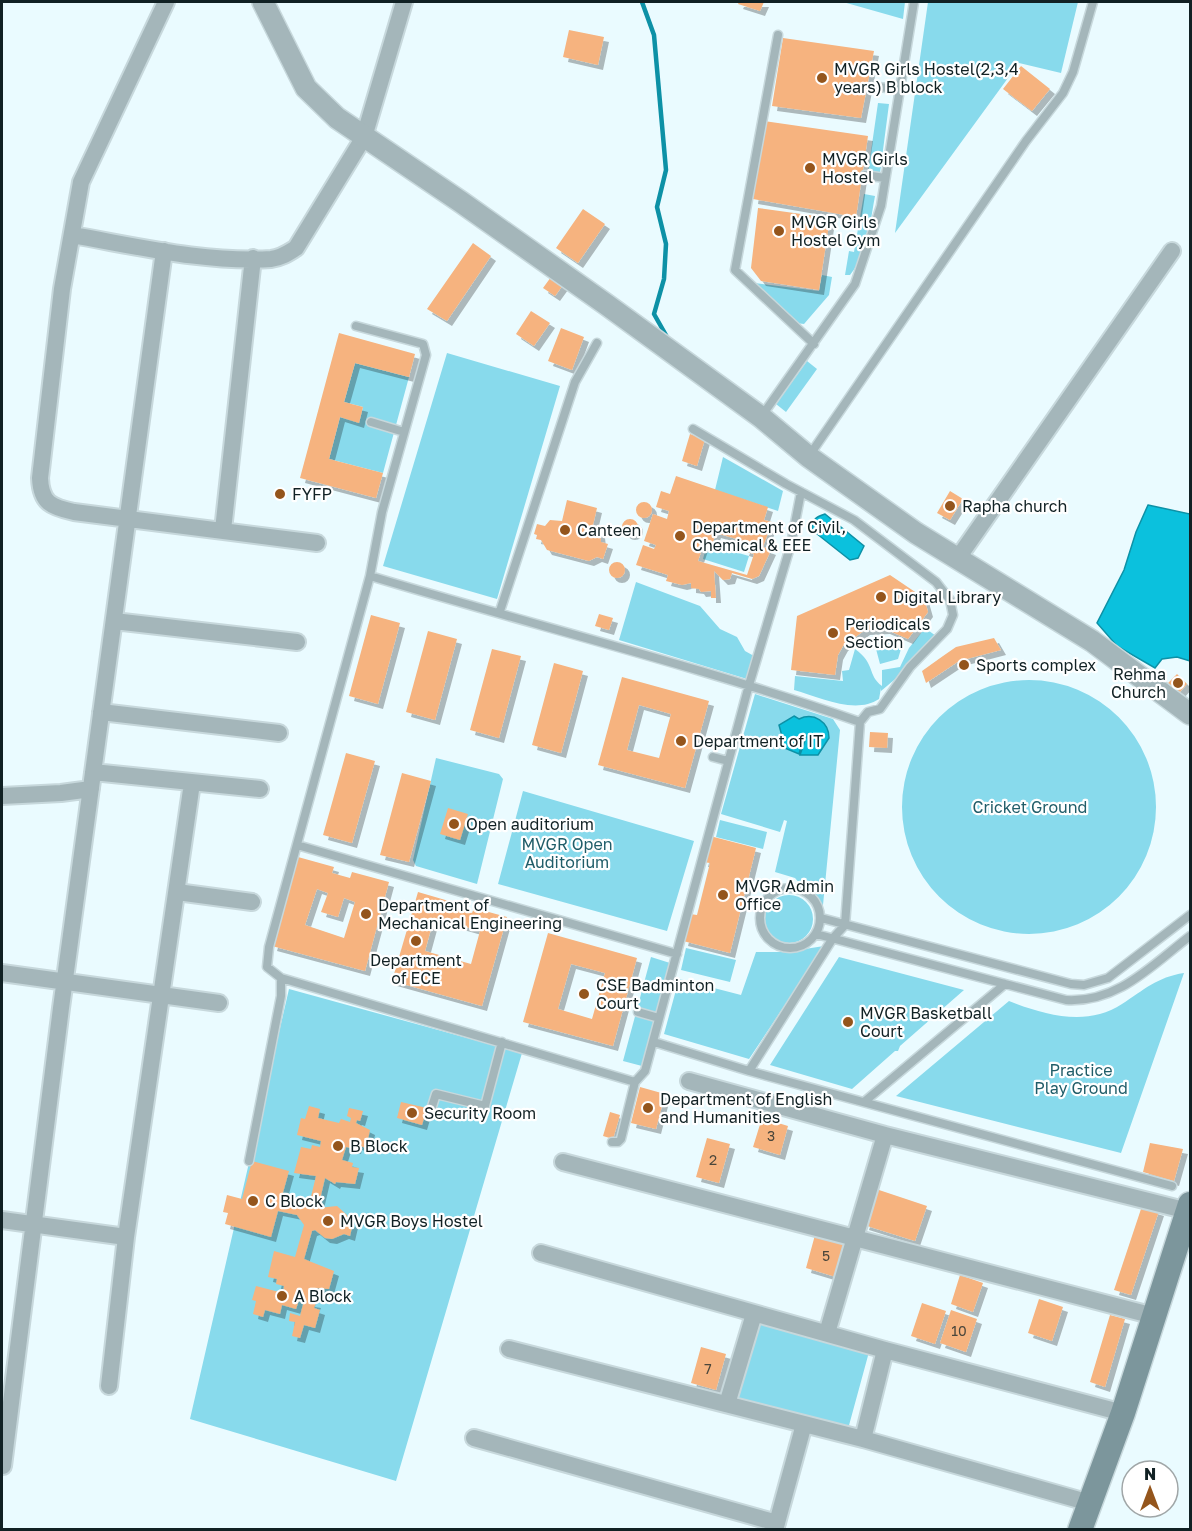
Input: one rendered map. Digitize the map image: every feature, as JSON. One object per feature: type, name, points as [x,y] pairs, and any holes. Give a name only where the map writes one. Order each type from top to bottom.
[{"type":"main road","points":[[1080,1530],[1123,1413],[1190,1207]]},
{"type":"street","points":[[166,2],[81,182],[61,301],[40,487],[45,502],[52,508],[317,543]]},
{"type":"street","points":[[262,2],[306,88],[336,118],[500,230],[760,417],[809,457],[958,558],[1092,641],[1191,714]]},
{"type":"street","points":[[72,235],[164,251],[253,258],[272,259],[296,248],[364,137],[404,2]]},
{"type":"street","points":[[3,1466],[65,981],[164,251]]},
{"type":"street","points":[[958,558],[1172,251]]},
{"type":"street","points":[[223,530],[253,258]]},
{"type":"street","points":[[114,621],[297,642]]},
{"type":"street","points":[[101,712],[279,733]]},
{"type":"street","points":[[2,796],[61,794],[92,781],[192,783],[260,789]]},
{"type":"street","points":[[109,1386],[126,1238],[192,783]]},
{"type":"street","points":[[177,892],[252,902]]},
{"type":"street","points":[[2,973],[219,1003]]},
{"type":"street","points":[[689,1081],[885,1135],[1190,1207]]},
{"type":"street","points":[[827,1334],[885,1135]]},
{"type":"street","points":[[563,1162],[1154,1316]]},
{"type":"street","points":[[2,1220],[126,1238]]},
{"type":"street","points":[[540,1253],[885,1350],[1123,1413]]},
{"type":"street","points":[[727,1404],[754,1314]]},
{"type":"street","points":[[509,1349],[863,1439],[1090,1503]]},
{"type":"street","points":[[863,1439],[885,1350]]},
{"type":"street","points":[[474,1438],[776,1526],[804,1424]]},
{"type":"lane","points":[[760,417],[855,284],[881,206],[914,2]]},
{"type":"lane","points":[[809,457],[1026,141],[1063,93],[1073,72],[1093,2]]},
{"type":"lane","points":[[778,35],[735,270],[814,344]]},
{"type":"lane","points":[[877,87],[900,89]]},
{"type":"lane","points":[[865,175],[885,178]]},
{"type":"lane","points":[[356,326],[423,344],[426,355],[382,512],[370,576],[269,947],[267,967],[281,978],[635,1082]]},
{"type":"lane","points":[[500,611],[575,382],[597,343]]},
{"type":"lane","points":[[371,422],[404,432]]},
{"type":"lane","points":[[693,429],[854,520],[936,582],[950,600],[954,615],[947,629],[910,667],[880,708],[868,712],[860,722],[845,925],[832,938],[749,1071]]},
{"type":"lane","points":[[612,1142],[618,1142],[621,1139],[635,1082],[645,1071],[654,1042],[728,761],[790,544],[801,492]]},
{"type":"lane","points":[[370,576],[500,611],[749,685],[860,722]]},
{"type":"lane","points":[[713,757],[728,761]]},
{"type":"lane","points":[[297,845],[677,954]]},
{"type":"lane","points":[[786,888],[795,888],[810,895],[819,909],[820,918],[816,934],[804,945],[795,948],[778,946],[771,941],[761,927],[761,909],[769,894],[786,888]]},
{"type":"lane","points":[[820,918],[1071,984],[1084,985],[1108,978],[1191,915]]},
{"type":"lane","points":[[816,934],[1066,1000],[1098,999],[1115,993],[1191,936]]},
{"type":"lane","points":[[249,1161],[281,996],[281,978]]},
{"type":"lane","points":[[864,1102],[1005,984]]},
{"type":"lane","points":[[638,1012],[659,1018]]},
{"type":"lane","points":[[429,1116],[436,1095],[485,1106],[502,1042]]},
{"type":"lane","points":[[654,1042],[749,1071],[1172,1186]]},
{"type":"green space","points":[[843,2],[905,2],[903,19]]},
{"type":"green space","points":[[928,2],[1078,2],[1061,73],[1019,63],[895,233]]},
{"type":"green space","points":[[878,103],[889,104],[880,173],[868,172]]},
{"type":"green space","points":[[864,194],[875,196],[865,247],[850,275],[845,275],[849,251],[854,252]]},
{"type":"green space","points":[[822,275],[832,277],[829,295],[804,324],[796,323],[755,283],[819,291]]},
{"type":"green space","points":[[447,353],[560,386],[497,599],[383,566]]},
{"type":"green space","points":[[807,361],[817,369],[786,412],[776,404]]},
{"type":"green space","points":[[355,363],[409,377],[383,473],[329,459],[340,417],[359,422],[363,407],[344,402]]},
{"type":"green space","points":[[723,457],[783,491],[778,511],[715,490]]},
{"type":"green space","points":[[707,544],[749,556],[744,572],[703,559]]},
{"type":"green space","points":[[636,582],[700,606],[720,629],[737,637],[745,651],[754,656],[747,679],[619,640]]},
{"type":"green space","points":[[925,628],[936,636],[906,670],[881,691],[881,688],[879,699],[859,705],[848,705],[794,690],[795,676],[843,681],[842,671],[849,670],[855,649],[862,654],[874,678],[882,686],[882,670],[900,667],[909,648]]},
{"type":"green space","points":[[878,641],[899,645],[901,649],[898,659],[880,664],[876,649]]},
{"type":"green space","name":"Cricket Ground","points":[[1017,680],[1041,680],[1078,689],[1100,701],[1119,717],[1135,736],[1147,758],[1154,782],[1156,807],[1154,832],[1147,856],[1135,878],[1119,897],[1100,913],[1078,925],[1041,934],[1017,934],[980,925],[958,913],[931,888],[911,856],[907,844],[902,819],[902,795],[911,758],[923,736],[948,709],[980,689],[992,685]]},
{"type":"green space","points":[[755,694],[833,719],[840,730],[823,905],[818,905],[795,878],[775,872],[787,821],[784,820],[780,832],[721,814]]},
{"type":"green space","points":[[436,758],[499,774],[503,779],[477,884],[416,866],[413,860]]},
{"type":"green space","name":"MVGR Open Auditorium","points":[[523,791],[694,841],[667,931],[498,884]]},
{"type":"green space","points":[[720,820],[767,832],[763,849],[716,837]]},
{"type":"green space","points":[[789,895],[806,902],[813,919],[806,936],[789,943],[772,936],[765,919],[772,902]]},
{"type":"green space","points":[[824,946],[749,1059],[664,1034],[679,979],[741,995],[756,952],[786,952]]},
{"type":"green space","points":[[686,948],[736,960],[730,982],[681,970]]},
{"type":"green space","points":[[651,957],[670,963],[642,1066],[623,1061]]},
{"type":"green space","points":[[839,957],[964,990],[900,1046],[898,1051],[895,1051],[852,1089],[770,1065]]},
{"type":"green space","name":"Practice Play Ground","points":[[1184,973],[1121,1153],[896,1096],[1009,1001],[1051,1014],[1080,1017],[1095,1015],[1122,1004],[1158,981]]},
{"type":"green space","points":[[289,989],[522,1053],[396,1481],[190,1419]]},
{"type":"green space","points":[[756,1322],[869,1352],[848,1429],[736,1399]]},
{"type":"shaded area","points":[[1148,505],[1190,514],[1190,661],[1177,657],[1162,659],[1155,668],[1117,646],[1097,623],[1124,570],[1136,532]]},
{"type":"shaded area","points":[[825,514],[864,546],[858,558],[850,560],[812,530],[815,519]]},
{"type":"shaded area","points":[[794,716],[799,719],[815,718],[826,727],[829,738],[818,755],[800,755],[805,734],[801,735],[803,739],[799,754],[780,746],[782,736],[779,725]]},
{"type":"building","points":[[739,2],[764,2],[760,11],[738,4]]},
{"type":"building","points":[[569,30],[604,37],[598,65],[563,57]]},
{"type":"building","name":"MVGR Girls Hostel(2,3,4 years) B block","points":[[783,38],[874,51],[861,118],[772,106]]},
{"type":"building","points":[[1021,66],[1050,89],[1032,111],[1003,89]]},
{"type":"building","name":"MVGR Girls Hostel","points":[[764,121],[868,136],[856,217],[753,199]]},
{"type":"building","points":[[758,208],[830,218],[819,290],[761,281],[751,268]]},
{"type":"building","points":[[583,209],[605,224],[578,263],[556,248]]},
{"type":"building","points":[[473,243],[491,256],[447,321],[427,309]]},
{"type":"building","points":[[551,277],[563,285],[555,296],[543,288]]},
{"type":"building","points":[[531,311],[550,323],[534,346],[516,334]]},
{"type":"building","points":[[561,328],[584,337],[572,370],[548,361]]},
{"type":"building","points":[[339,333],[415,354],[409,377],[355,363],[344,402],[363,407],[359,423],[340,417],[329,459],[383,473],[376,498],[300,478]]},
{"type":"building","points":[[690,434],[705,439],[697,466],[682,461]]},
{"type":"building","name":"Department of Civil, Chemical & EEE","points":[[676,476],[768,507],[764,520],[772,522],[763,547],[771,550],[759,576],[752,579],[732,573],[730,579],[723,580],[714,571],[716,598],[711,598],[711,591],[701,592],[699,589],[691,588],[691,583],[682,585],[666,581],[668,575],[636,565],[643,545],[654,549],[656,545],[644,541],[653,514],[667,519],[669,511],[656,507],[661,491],[670,494]],"holes":[[[716,533],[747,542],[744,551],[754,554],[747,575],[698,561],[705,540],[713,542]]]},
{"type":"building","name":"Rapha church","points":[[950,491],[963,499],[950,520],[937,513]]},
{"type":"building","name":"Canteen","points":[[567,500],[597,508],[592,529],[600,533],[601,542],[608,544],[603,559],[597,557],[589,561],[547,550],[541,540],[536,539],[537,535],[534,534],[537,524],[545,526],[550,520],[562,521]]},
{"type":"building","points":[[644,502],[650,504],[652,510],[650,516],[644,518],[638,516],[636,510],[638,504]]},
{"type":"building","points":[[630,519],[636,521],[638,527],[636,533],[630,535],[624,533],[622,527],[624,521]]},
{"type":"building","points":[[617,562],[623,564],[625,570],[623,576],[617,578],[611,576],[609,570],[611,564]]},
{"type":"building","points":[[890,575],[924,598],[928,612],[908,639],[885,629],[865,630],[843,646],[838,655],[835,675],[791,670],[797,616]]},
{"type":"building","points":[[599,614],[613,618],[609,630],[595,626]]},
{"type":"building","points":[[371,615],[400,623],[378,704],[349,696]]},
{"type":"building","points":[[428,631],[457,639],[435,720],[406,712]]},
{"type":"building","points":[[994,638],[1001,650],[959,661],[926,683],[922,671],[956,647]]},
{"type":"building","points":[[492,649],[521,656],[499,738],[470,730]]},
{"type":"building","points":[[554,663],[583,671],[561,753],[532,745]]},
{"type":"building","name":"Rehma Church","points":[[1177,674],[1187,684],[1179,693],[1168,683]]},
{"type":"building","name":"Department of IT","points":[[622,677],[709,701],[685,788],[598,765]],"holes":[[[639,705],[671,714],[659,758],[627,750]]]},
{"type":"building","points":[[870,732],[888,733],[887,748],[869,747]]},
{"type":"building","points":[[346,753],[375,761],[352,843],[323,835]]},
{"type":"building","points":[[402,773],[431,781],[409,862],[380,855]]},
{"type":"building","name":"Open auditorium","points":[[448,808],[468,814],[460,840],[440,834]]},
{"type":"building","name":"MVGR Admin Office","points":[[710,836],[756,848],[730,953],[683,941],[690,914],[697,915],[710,863],[703,862]]},
{"type":"building","name":"Department of Mechanical Engineering","points":[[298,857],[334,867],[332,873],[350,878],[352,872],[389,882],[365,971],[272,946]],"holes":[[[317,889],[328,893],[321,912],[338,917],[344,898],[355,902],[344,938],[305,925]]]},
{"type":"building","name":"Department of ECE","points":[[418,892],[459,904],[458,909],[472,913],[474,908],[507,917],[482,1006],[392,981]],"holes":[[[434,918],[480,931],[471,964],[425,951]]]},
{"type":"building","points":[[548,933],[637,958],[613,1046],[523,1022]],"holes":[[[571,964],[605,973],[592,1019],[558,1009]]]},
{"type":"building","name":"Department of English and Humanities","points":[[640,1087],[665,1094],[656,1129],[631,1123]]},
{"type":"building","name":"Security Room","points":[[401,1102],[427,1108],[422,1125],[397,1118]]},
{"type":"building","points":[[309,1106],[320,1109],[318,1118],[339,1123],[341,1119],[350,1122],[351,1118],[347,1116],[349,1108],[363,1111],[360,1121],[357,1120],[356,1123],[370,1130],[366,1148],[357,1145],[356,1149],[346,1147],[342,1160],[353,1163],[352,1167],[359,1168],[355,1184],[336,1182],[335,1184],[325,1178],[318,1208],[337,1206],[347,1215],[348,1221],[353,1223],[350,1236],[344,1234],[332,1239],[325,1238],[315,1230],[312,1231],[304,1259],[334,1271],[329,1289],[313,1288],[310,1302],[316,1303],[314,1308],[320,1310],[315,1328],[304,1325],[300,1338],[292,1336],[295,1322],[289,1321],[290,1313],[300,1316],[304,1301],[299,1300],[296,1309],[282,1305],[280,1314],[265,1310],[263,1317],[253,1314],[256,1301],[252,1300],[256,1286],[283,1293],[284,1286],[276,1284],[277,1279],[268,1277],[274,1251],[295,1257],[304,1225],[297,1215],[278,1211],[271,1237],[225,1224],[228,1213],[223,1212],[227,1195],[242,1199],[252,1161],[289,1171],[280,1203],[300,1207],[309,1205],[316,1176],[294,1173],[301,1147],[311,1149],[312,1145],[320,1147],[321,1141],[297,1135],[301,1118],[305,1119]]},
{"type":"building","points":[[610,1112],[620,1115],[613,1139],[603,1136]]},
{"type":"building","points":[[762,1118],[788,1126],[780,1155],[753,1147]]},
{"type":"building","points":[[707,1138],[730,1144],[719,1183],[696,1177]]},
{"type":"building","points":[[1150,1143],[1183,1149],[1174,1181],[1143,1172]]},
{"type":"building","points":[[876,1189],[927,1206],[915,1241],[864,1225]]},
{"type":"building","points":[[1142,1206],[1159,1211],[1131,1295],[1114,1290]]},
{"type":"building","points":[[815,1235],[845,1244],[836,1277],[806,1268]]},
{"type":"building","points":[[960,1275],[983,1283],[973,1312],[951,1304]]},
{"type":"building","points":[[1039,1299],[1063,1307],[1052,1341],[1028,1333]]},
{"type":"building","points":[[922,1303],[946,1311],[935,1344],[911,1336]]},
{"type":"building","points":[[951,1310],[977,1319],[966,1352],[940,1343]]},
{"type":"building","points":[[1110,1315],[1125,1319],[1105,1387],[1090,1382]]},
{"type":"building","points":[[701,1347],[726,1354],[716,1390],[691,1383]]},
{"type":"waterway","points":[[642,2],[654,35],[666,170],[657,207],[666,244],[664,279],[654,314],[667,337]]},
{"type":"place","name":"MVGR Girls Hostel(2,3,4 years) B block","points":[[822,78]]},
{"type":"place","name":"MVGR Girls Hostel","points":[[810,168]]},
{"type":"place","name":"MVGR Girls Hostel Gym","points":[[779,231]]},
{"type":"place","name":"FYFP","points":[[280,494]]},
{"type":"place","name":"Rapha church","points":[[950,506]]},
{"type":"place","name":"Canteen","points":[[565,530]]},
{"type":"place","name":"Department of Civil, Chemical & EEE","points":[[680,536]]},
{"type":"place","name":"Digital Library","points":[[881,597]]},
{"type":"place","name":"Periodicals Section","points":[[833,633]]},
{"type":"place","name":"Sports complex","points":[[964,665]]},
{"type":"place","name":"Rehma Church","points":[[1178,683]]},
{"type":"place","name":"Department of IT","points":[[681,741]]},
{"type":"place","name":"Open auditorium","points":[[454,824]]},
{"type":"place","name":"MVGR Admin Office","points":[[723,895]]},
{"type":"place","name":"Department of Mechanical Engineering","points":[[366,914]]},
{"type":"place","name":"Department of ECE","points":[[416,941]]},
{"type":"place","name":"CSE Badminton Court","points":[[584,994]]},
{"type":"place","name":"MVGR Basketball Court","points":[[848,1022]]},
{"type":"place","name":"Department of English and Humanities","points":[[648,1108]]},
{"type":"place","name":"Security Room","points":[[412,1113]]},
{"type":"place","name":"B Block","points":[[338,1146]]},
{"type":"place","name":"C Block","points":[[253,1201]]},
{"type":"place","name":"MVGR Boys Hostel","points":[[328,1221]]},
{"type":"place","name":"A Block","points":[[282,1296]]}]
